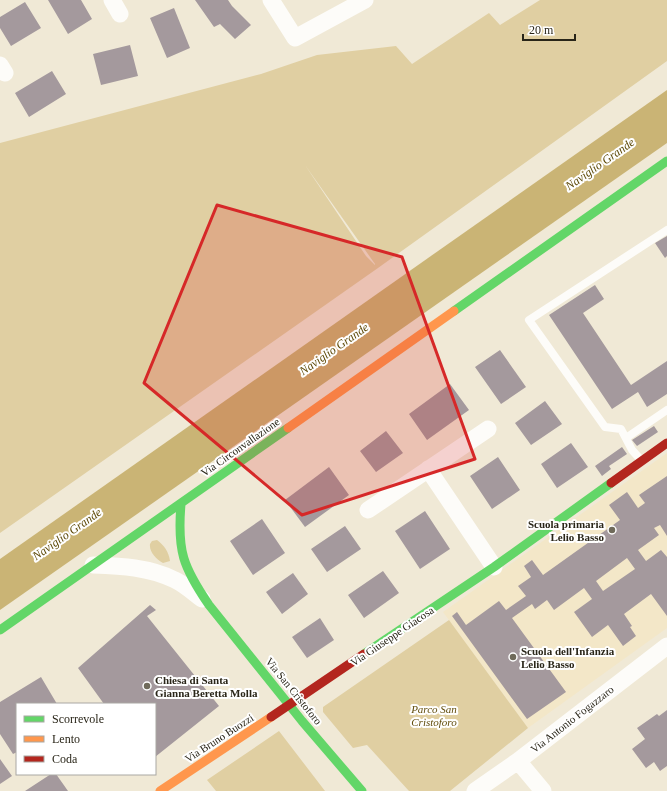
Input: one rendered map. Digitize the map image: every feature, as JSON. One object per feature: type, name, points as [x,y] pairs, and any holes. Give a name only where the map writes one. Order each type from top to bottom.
[{"type":"street","points":[[271,0],[294,38],[365,0]]},
{"type":"street","name":"Via Circonvallazione","points":[[0,630],[181,504],[493,282],[667,162]]},
{"type":"street","points":[[368,510],[488,429]]},
{"type":"street","name":"Via Giuseppe Giacosa","points":[[290,705],[494,567],[667,443]]},
{"type":"street","points":[[428,469],[494,567]]},
{"type":"street","name":"Via San Cristoforo","points":[[181,504],[180,542],[183,559],[195,584],[209,605],[362,791]]},
{"type":"street","points":[[93,565],[125,566],[160,574],[176,580],[209,605]]},
{"type":"street","name":"Via Antonio Fogazzaro","points":[[475,791],[518,761],[667,646]]},
{"type":"street","name":"Via Bruno Buozzi","points":[[160,791],[290,705]]},
{"type":"street","points":[[518,761],[543,791]]},
{"type":"lane","points":[[642,461],[632,450],[621,429],[605,427],[529,320],[667,230]]},
{"type":"lane","points":[[626,438],[667,410]]},
{"type":"highlighted area","points":[[217,205],[402,257],[475,459],[302,515],[144,383]]},
{"type":"shaded area","name":"Scuola primaria Lelio Basso","points":[[667,453],[667,628],[528,728],[443,612]]},
{"type":"green space","points":[[540,0],[667,0],[667,61],[378,268],[0,533],[0,143],[261,74],[317,55],[396,46],[412,64],[489,13],[500,25]],"holes":[[[305,165],[375,264],[366,256]]]},
{"type":"green space","points":[[157,540],[166,549],[170,561],[163,563],[152,552],[150,544],[152,541]]},
{"type":"green space","name":"Parco San Cristoforo","points":[[449,620],[528,728],[450,791],[409,791],[367,745],[353,748],[323,712],[323,707]]},
{"type":"green space","points":[[279,731],[325,791],[216,791],[207,780]]},
{"type":"water","name":"Naviglio Grande","points":[[667,90],[667,143],[0,610],[0,559]]},
{"type":"building","points":[[48,0],[81,0],[92,19],[68,34]]},
{"type":"building","points":[[195,0],[228,0],[251,25],[235,39],[220,24],[214,27]]},
{"type":"building","points":[[25,2],[41,28],[11,46],[0,28],[0,17]]},
{"type":"building","points":[[174,8],[190,48],[167,58],[150,18]]},
{"type":"building","points":[[130,45],[138,76],[101,85],[93,54]]},
{"type":"building","points":[[52,71],[66,94],[29,117],[15,93]]},
{"type":"building","points":[[667,236],[667,256],[665,258],[655,243]]},
{"type":"building","points":[[595,285],[604,299],[583,313],[631,385],[667,361],[667,394],[647,407],[638,392],[612,409],[549,315]]},
{"type":"building","points":[[500,350],[526,387],[501,404],[475,367]]},
{"type":"building","points":[[450,384],[469,410],[427,440],[409,414]]},
{"type":"building","points":[[545,401],[562,424],[531,445],[515,423]]},
{"type":"building","points":[[654,426],[658,432],[637,446],[632,440]]},
{"type":"building","points":[[386,431],[403,453],[376,472],[360,451]]},
{"type":"building","points":[[571,443],[588,467],[557,488],[541,464]]},
{"type":"building","points":[[622,447],[627,454],[609,466],[611,469],[602,476],[595,466]]},
{"type":"building","points":[[498,457],[520,490],[492,509],[470,476]]},
{"type":"building","points":[[329,467],[349,495],[305,527],[285,500]]},
{"type":"building","points":[[667,476],[667,536],[660,525],[654,528],[659,535],[638,550],[646,561],[661,550],[667,557],[667,616],[651,594],[624,614],[632,626],[630,627],[636,636],[623,646],[608,625],[592,637],[574,612],[592,599],[584,588],[554,610],[547,600],[535,609],[532,604],[512,618],[566,692],[527,719],[452,616],[457,612],[466,625],[499,601],[506,610],[526,596],[518,586],[531,577],[524,566],[532,560],[543,575],[620,520],[609,505],[627,492],[638,508],[645,503],[639,495]],"holes":[[[627,558],[635,569],[603,591],[596,581]]]},
{"type":"building","points":[[425,511],[450,549],[420,569],[395,531]]},
{"type":"building","points":[[262,519],[285,553],[253,575],[230,541]]},
{"type":"building","points":[[345,526],[361,549],[327,572],[311,549]]},
{"type":"building","points":[[383,571],[399,593],[364,618],[348,595]]},
{"type":"building","points":[[293,573],[308,594],[282,614],[266,592]]},
{"type":"building","name":"Chiesa di Santa Gianna Beretta Molla","points":[[150,605],[156,610],[147,616],[219,706],[156,756],[156,703],[103,703],[78,668]]},
{"type":"building","points":[[320,618],[334,640],[307,658],[292,637]]},
{"type":"building","points":[[41,677],[56,703],[16,703],[16,752],[13,754],[0,734],[0,702]]},
{"type":"building","points":[[667,710],[667,766],[660,771],[654,762],[646,768],[632,749],[645,739],[637,728],[657,714],[659,716]]},
{"type":"building","points":[[0,759],[12,776],[0,784]]},
{"type":"building","points":[[49,775],[57,775],[68,791],[25,791]]},
{"type":"traffic: fast","points":[[454,311],[667,161]]},
{"type":"traffic: fast","points":[[0,630],[288,428]]},
{"type":"traffic: fast","points":[[364,654],[494,567],[611,483]]},
{"type":"traffic: fast","points":[[181,504],[181,547],[188,569],[200,592],[302,721],[362,791]]},
{"type":"traffic: slow","points":[[288,428],[454,311]]},
{"type":"traffic: slow","points":[[160,791],[271,717]]},
{"type":"traffic: jam","points":[[611,483],[667,443]]},
{"type":"traffic: jam","points":[[271,717],[364,654]]},
{"type":"place","name":"Scuola primaria Lelio Basso","points":[[612,530]]},
{"type":"place","name":"Scuola dell'Infanzia Lelio Basso","points":[[513,657]]},
{"type":"place","name":"Chiesa di Santa Gianna Beretta Molla","points":[[147,686]]}]
